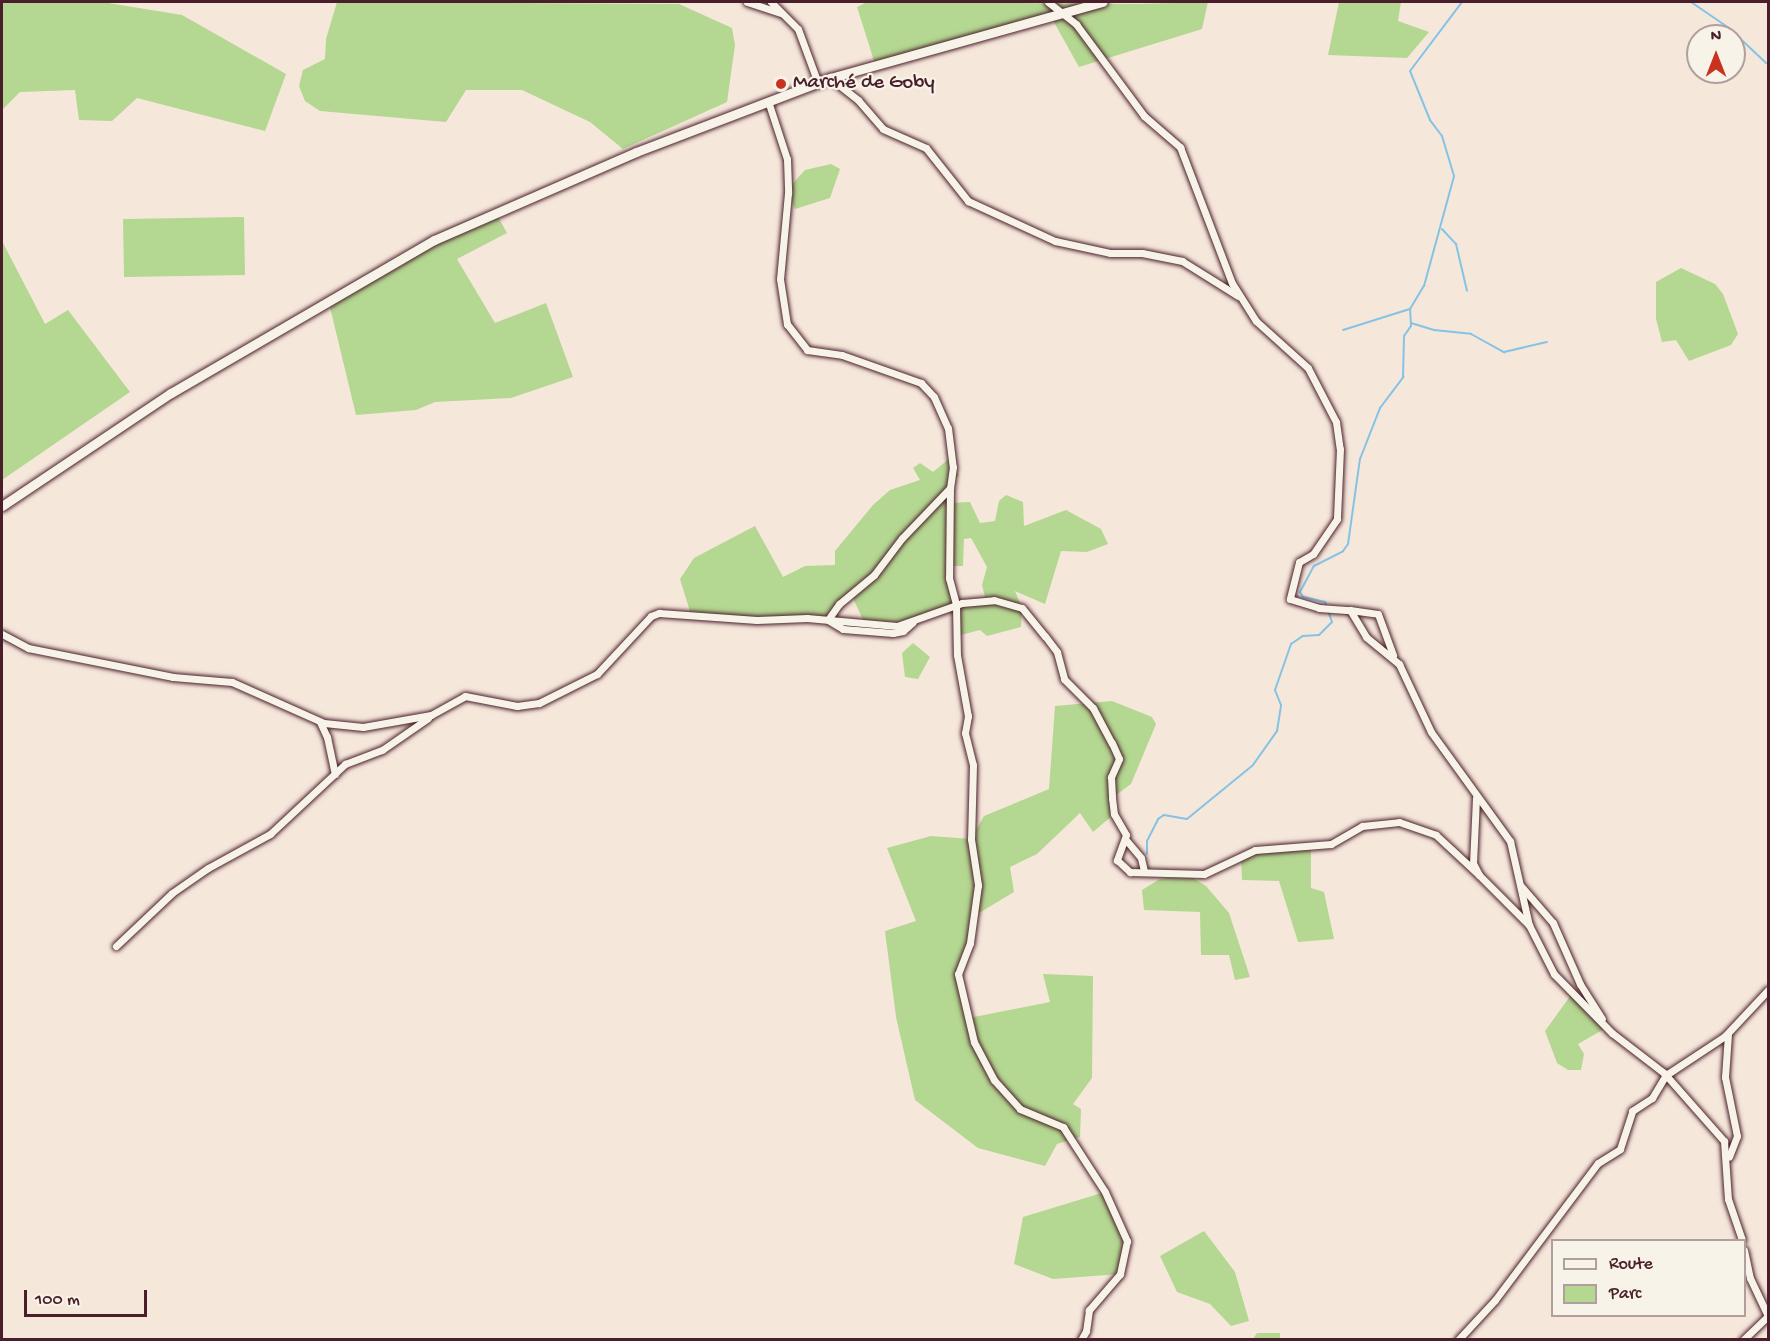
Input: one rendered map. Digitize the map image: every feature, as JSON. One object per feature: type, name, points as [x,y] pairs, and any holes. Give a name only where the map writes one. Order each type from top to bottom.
[{"type":"main road","points":[[2,506],[171,393],[434,240],[636,152],[830,78],[1103,2]]},
{"type":"street","points":[[747,2],[786,14]]},
{"type":"street","points":[[771,2],[786,14],[798,29],[818,83]]},
{"type":"street","points":[[1048,2],[1076,24],[1137,108],[1180,147],[1195,193],[1240,298],[1256,321],[1308,368],[1339,434],[1337,519],[1313,554],[1299,562],[1290,599],[1320,608],[1378,614],[1393,656],[1413,687],[1431,732],[1476,798],[1510,841],[1529,925],[1554,974],[1612,1033],[1666,1075],[1724,1141],[1728,1199],[1742,1239]]},
{"type":"street","points":[[830,78],[858,100],[884,129],[926,148],[968,201],[1055,242],[1110,253],[1142,253],[1182,261],[1240,298]]},
{"type":"street","points":[[768,102],[787,159],[788,193],[780,279],[787,324],[807,350],[842,355],[921,383],[934,397],[948,428],[954,467],[950,488],[949,578],[956,605],[957,655],[968,716],[965,733],[973,765],[971,839],[978,885],[970,943],[958,974],[971,1032],[983,1061],[1010,1100],[1039,1120],[1063,1127],[1105,1192],[1127,1241],[1120,1274],[1089,1310],[1086,1331],[1081,1340]]},
{"type":"street","points":[[828,620],[839,604],[874,575],[902,538],[950,488]]},
{"type":"street","points":[[116,946],[172,894],[208,868],[270,834],[353,759],[403,738],[431,715],[465,696],[517,706],[539,703],[605,668],[651,615],[659,614],[828,620],[897,626],[956,605],[985,599],[1022,608],[1057,652],[1064,679],[1093,708],[1119,759],[1110,783],[1114,813],[1123,825],[1126,840],[1141,858],[1144,871]]},
{"type":"street","points":[[1350,610],[1366,637],[1393,656]]},
{"type":"street","points":[[2,634],[28,648],[173,677],[232,682],[319,721],[336,726],[363,727],[431,715]]},
{"type":"street","points":[[319,721],[327,737],[335,774]]},
{"type":"street","points":[[1476,798],[1471,850],[1479,875]]},
{"type":"street","points":[[1126,840],[1118,854],[1119,864],[1136,874],[1144,871],[1204,874],[1254,850],[1331,844],[1362,826],[1399,822],[1436,836],[1529,925]]},
{"type":"street","points":[[1521,885],[1553,923],[1580,984],[1612,1033]]},
{"type":"street","points":[[1458,1340],[1495,1300],[1598,1163],[1620,1149],[1632,1111],[1652,1098],[1666,1075],[1728,1034],[1768,990]]},
{"type":"street","points":[[1726,1165],[1737,1136],[1725,1077],[1728,1034]]},
{"type":"street","points":[[1743,1340],[1768,1316],[1750,1278],[1746,1259]]},
{"type":"green space","points":[[2,2],[102,2],[182,15],[286,74],[265,131],[137,98],[112,121],[79,120],[75,90],[20,92],[2,110]]},
{"type":"green space","points":[[337,2],[679,4],[732,28],[735,45],[727,102],[623,149],[590,122],[522,90],[466,90],[446,122],[320,111],[305,101],[299,86],[303,70],[325,59],[326,39]]},
{"type":"green space","points":[[867,2],[1137,4],[1208,2],[1202,29],[1079,67],[1050,15],[875,64],[857,7]]},
{"type":"green space","points":[[1339,2],[1401,2],[1398,21],[1429,32],[1407,58],[1328,55]]},
{"type":"green space","points":[[831,164],[840,169],[830,198],[795,209],[788,193],[795,181],[805,170]]},
{"type":"green space","points":[[496,213],[507,233],[457,259],[495,323],[546,303],[573,377],[511,398],[435,402],[416,410],[356,415],[328,299]]},
{"type":"green space","points":[[244,217],[245,275],[124,277],[123,219]]},
{"type":"green space","points":[[2,241],[45,324],[68,310],[130,392],[2,480]]},
{"type":"green space","points":[[1681,268],[1715,284],[1723,294],[1738,334],[1731,345],[1689,361],[1676,340],[1662,342],[1656,319],[1656,282]]},
{"type":"green space","points":[[950,458],[959,476],[954,479],[951,503],[970,502],[980,523],[995,521],[999,501],[1006,495],[1023,502],[1024,526],[1066,510],[1101,529],[1108,544],[1087,552],[1061,551],[1045,604],[1015,591],[1022,608],[1021,627],[987,636],[980,630],[957,636],[954,609],[909,622],[865,624],[852,596],[839,604],[828,620],[692,618],[680,579],[694,558],[755,526],[783,577],[805,566],[835,565],[835,551],[873,505],[890,490],[920,480],[913,468],[920,463],[933,472]],"holes":[[[971,538],[987,567],[982,585],[985,597],[957,603],[951,566],[963,566],[964,539]]]},
{"type":"green space","points":[[913,643],[930,657],[918,679],[905,677],[902,653]]},
{"type":"green space","points":[[1112,701],[1152,717],[1156,724],[1131,784],[1112,798],[1114,814],[1093,832],[1080,813],[1037,854],[1010,867],[1014,892],[974,916],[970,943],[959,968],[969,1018],[1050,1002],[1043,974],[1093,976],[1092,1078],[1073,1104],[1081,1109],[1080,1137],[1057,1144],[1045,1166],[978,1148],[915,1100],[896,1017],[885,931],[916,921],[887,848],[931,836],[971,839],[984,816],[1049,789],[1055,706]]},
{"type":"green space","points":[[1311,844],[1311,888],[1324,892],[1334,939],[1298,942],[1279,881],[1242,880],[1241,858],[1255,850]]},
{"type":"green space","points":[[1188,875],[1206,886],[1229,913],[1250,977],[1235,980],[1229,955],[1201,955],[1200,912],[1144,910],[1142,890],[1160,879]]},
{"type":"green space","points":[[1571,995],[1606,1028],[1578,1044],[1584,1054],[1581,1070],[1568,1070],[1557,1063],[1545,1031]]},
{"type":"green space","points":[[1105,1192],[1127,1241],[1120,1274],[1053,1279],[1014,1264],[1023,1217]]},
{"type":"green space","points":[[1204,1231],[1235,1272],[1249,1321],[1231,1326],[1210,1304],[1177,1292],[1160,1256]]},
{"type":"green space","points":[[1257,1333],[1280,1333],[1280,1339],[1253,1339]]},
{"type":"waterway","points":[[1147,854],[1147,841],[1158,819],[1164,815],[1187,819],[1253,765],[1277,731],[1281,705],[1275,690],[1291,644],[1303,636],[1319,635],[1332,622],[1325,602],[1303,597],[1300,592],[1314,566],[1343,551],[1348,544],[1360,459],[1380,408],[1403,377],[1404,336],[1411,326],[1410,309],[1424,286],[1454,176],[1442,136],[1430,120],[1410,71],[1462,2]]},
{"type":"waterway","points":[[1691,2],[1729,28],[1766,63]]},
{"type":"waterway","points":[[1442,229],[1456,244],[1467,291]]},
{"type":"waterway","points":[[1343,330],[1410,309]]},
{"type":"waterway","points":[[1411,323],[1434,330],[1471,334],[1504,352],[1547,342]]},
{"type":"place","name":"Marché de Goby","points":[[781,84]]}]
